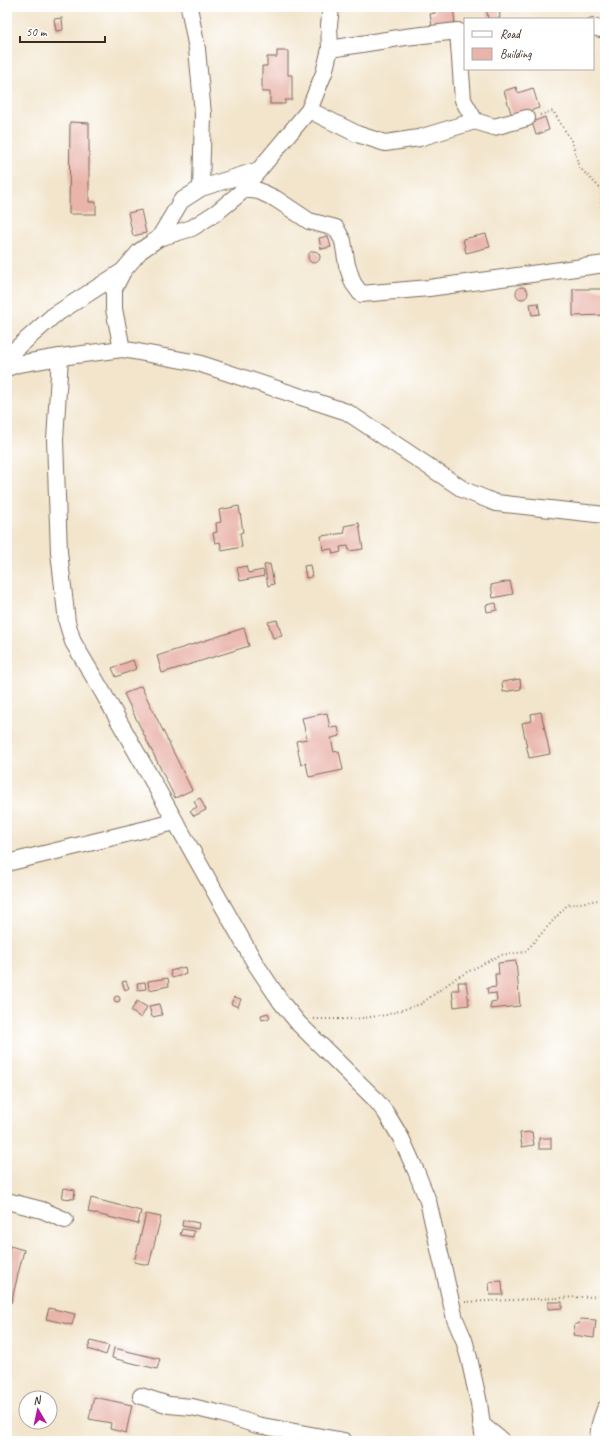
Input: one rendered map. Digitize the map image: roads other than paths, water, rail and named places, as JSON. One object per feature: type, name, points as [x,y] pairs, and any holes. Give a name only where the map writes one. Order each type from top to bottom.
[{"type":"street","points":[[190,7],[197,49],[203,114],[201,188]]},
{"type":"street","points":[[122,349],[114,309],[114,289],[123,271],[140,251],[159,238],[192,228],[217,212],[243,189],[309,110],[324,73],[330,49],[329,25],[331,7]]},
{"type":"street","points":[[594,27],[605,30]]},
{"type":"street","points":[[330,49],[405,37],[461,31],[463,100],[475,121]]},
{"type":"street","points":[[309,110],[357,134],[385,142],[419,138],[475,121],[494,127],[527,118]]},
{"type":"street","points":[[159,238],[181,201],[201,188],[259,170]]},
{"type":"street","points":[[243,189],[259,191],[276,199],[309,221],[336,228],[343,241],[347,265],[354,283],[361,294],[429,288],[601,264]]},
{"type":"street","points":[[7,357],[53,316],[123,271]]},
{"type":"street","points":[[7,368],[18,364],[60,357],[122,349],[198,363],[347,412],[464,490],[496,503],[605,515]]},
{"type":"street","points":[[60,357],[55,447],[59,552],[67,622],[73,642],[254,963],[281,1002],[295,1019],[374,1098],[401,1138],[428,1201],[456,1319],[468,1352],[479,1403],[484,1441]]},
{"type":"street","points":[[7,863],[175,822]]},
{"type":"street","points":[[7,1201],[42,1210],[65,1220]]},
{"type":"street","points":[[141,1396],[169,1405],[192,1407],[215,1412],[257,1425],[344,1441]]},
{"type":"street","points":[[598,1441],[600,1422],[605,1409]]},
{"type":"street","points":[[481,1424],[502,1441]]}]
